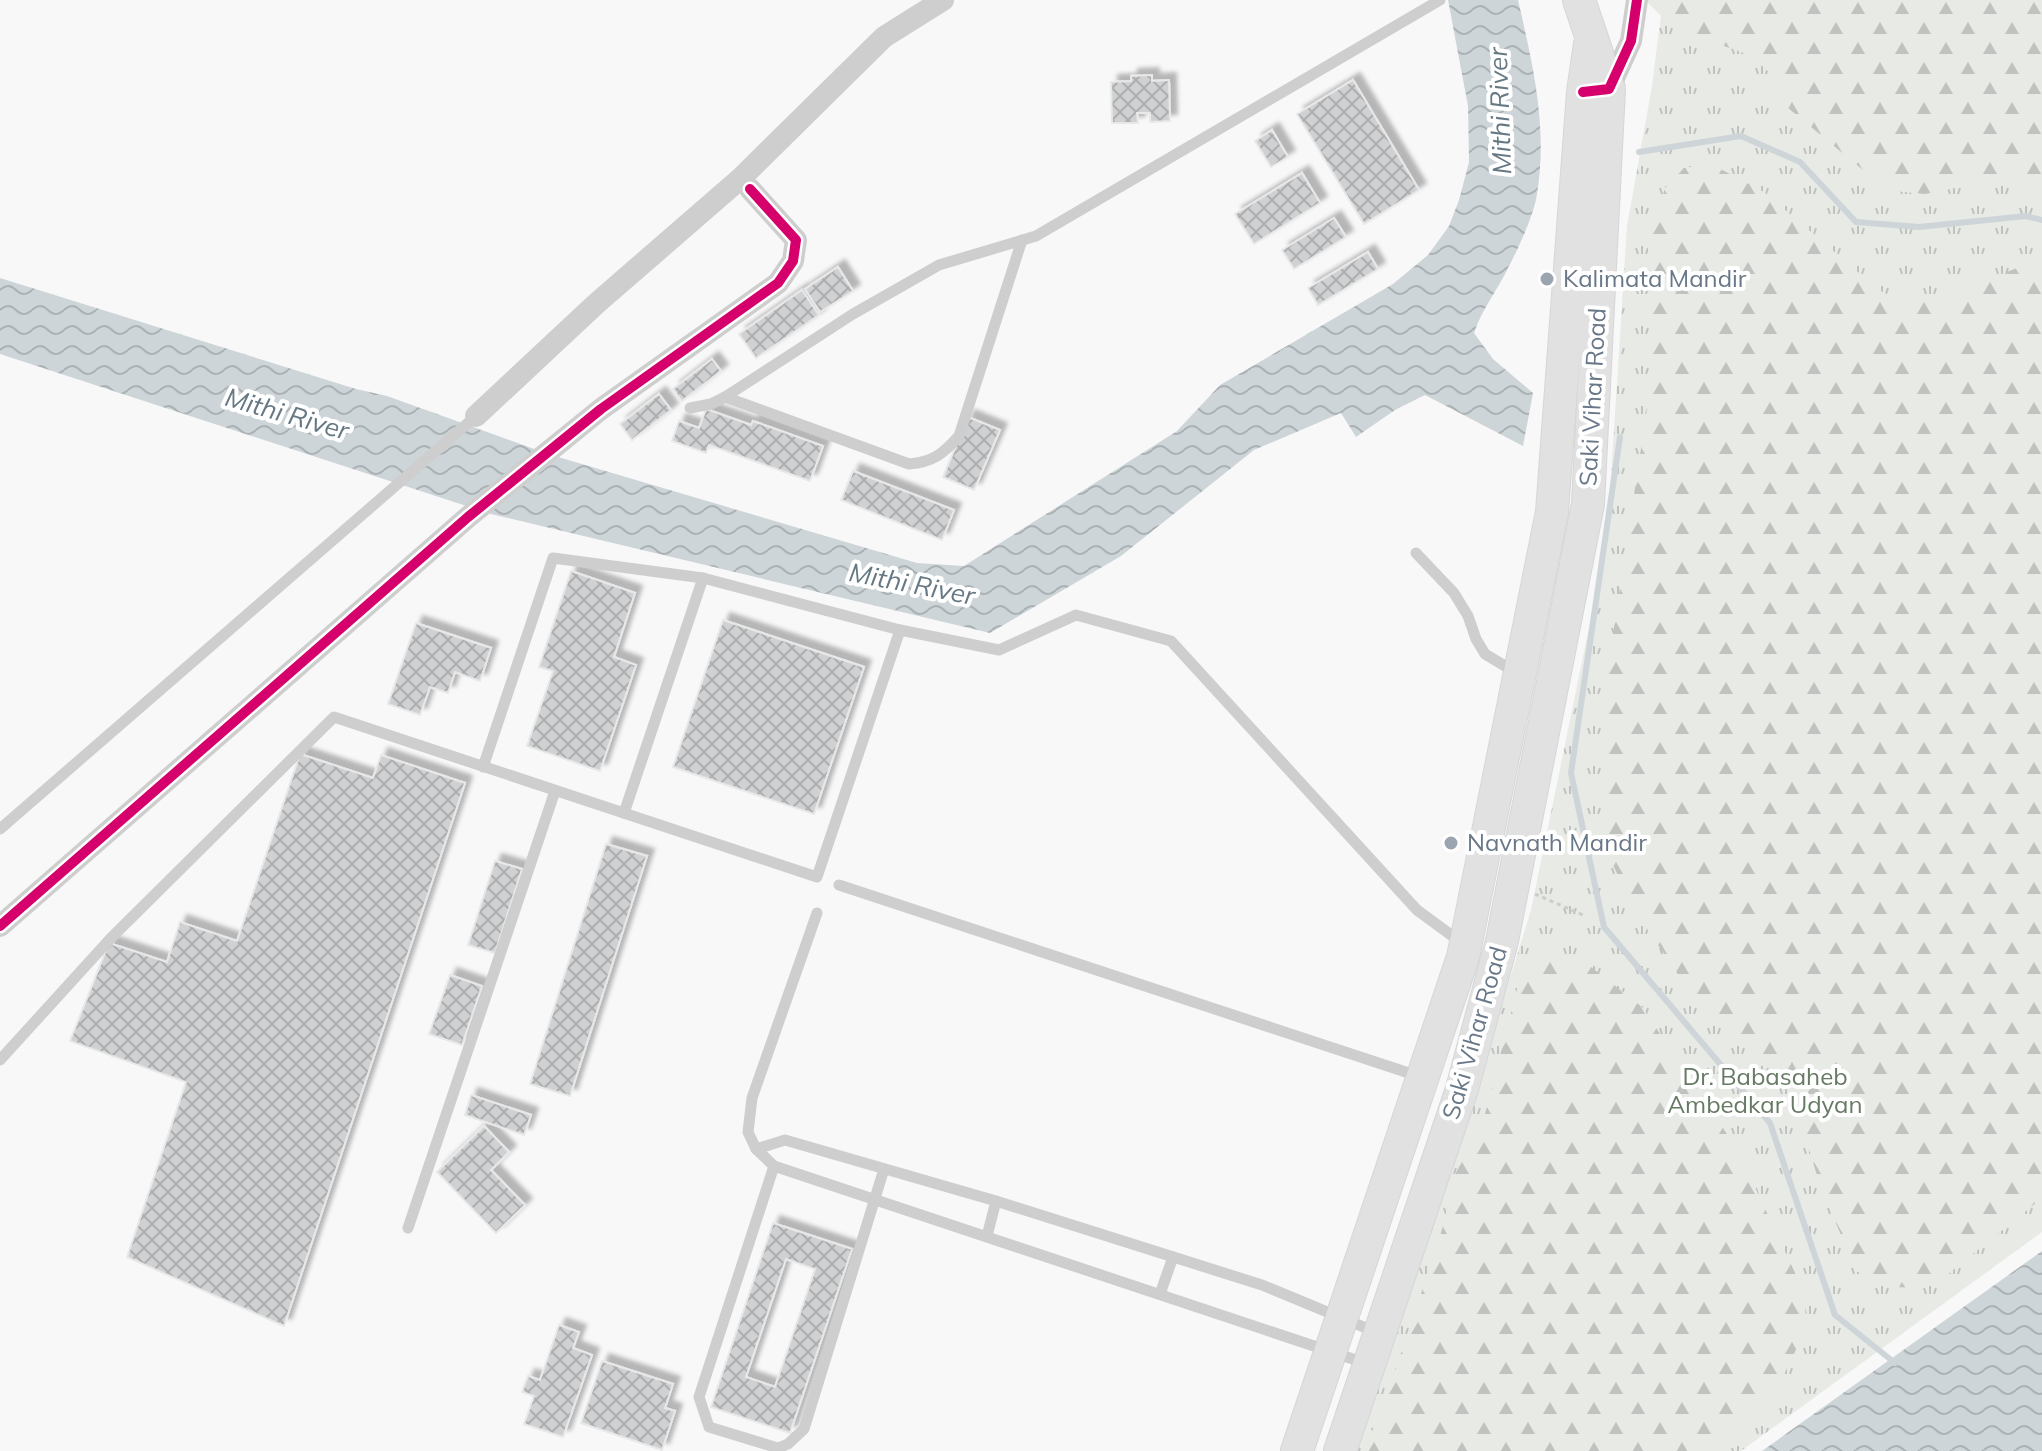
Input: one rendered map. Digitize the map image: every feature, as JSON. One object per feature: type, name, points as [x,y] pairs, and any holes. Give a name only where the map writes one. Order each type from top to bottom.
[{"type":"main road","name":"Saki Vihar Road","points":[[1340,1451],[1462,1089],[1480,956],[1536,679],[1574,574],[1588,504],[1592,423],[1596,90],[1591,41],[1579,0]]},
{"type":"main road","name":"Saki Vihar Road","points":[[1297,1451],[1422,1077],[1513,887],[1536,679],[1541,567],[1552,512],[1559,418],[1596,90]]},
{"type":"main road","points":[[1559,418],[1592,423]]},
{"type":"main road","points":[[1541,567],[1574,574]]},
{"type":"street","points":[[476,416],[597,303],[741,178],[884,37],[943,0]]},
{"type":"street","points":[[1596,90],[1631,41],[1637,0]]},
{"type":"street","points":[[0,933],[7,919],[468,517],[601,409],[778,283],[793,261],[796,240],[750,189]]},
{"type":"lane","points":[[690,408],[711,404],[725,397],[853,314],[939,265],[1036,236],[1437,2]]},
{"type":"lane","points":[[725,397],[909,464],[926,463],[942,455],[959,436],[1022,240]]},
{"type":"lane","points":[[0,829],[476,416]]},
{"type":"lane","points":[[1416,553],[1454,593],[1485,654],[1536,679]]},
{"type":"lane","points":[[483,767],[553,558],[703,578],[900,630],[999,650],[1076,615],[1171,641],[1417,910],[1480,956]]},
{"type":"lane","points":[[624,813],[703,578]]},
{"type":"lane","points":[[0,1060],[111,938],[334,717],[817,877],[900,630]]},
{"type":"lane","points":[[408,1228],[555,791]]},
{"type":"lane","points":[[839,885],[1422,1077]]},
{"type":"lane","points":[[817,913],[752,1098],[748,1132],[756,1149],[774,1166],[1369,1365]]},
{"type":"lane","points":[[756,1149],[785,1140],[996,1201],[1262,1285],[1379,1333]]},
{"type":"lane","points":[[774,1166],[699,1397],[709,1427],[778,1448],[788,1444],[804,1429],[884,1169]]},
{"type":"lane","points":[[987,1236],[996,1201]]},
{"type":"lane","points":[[1160,1294],[1173,1257]]},
{"type":"path","points":[[1513,887],[1583,915]]},
{"type":"green space","points":[[1645,0],[2042,0],[2042,175],[1982,177],[1955,188],[1925,194],[1894,191],[1869,175],[1782,103],[1772,75],[1750,55],[1721,45],[1691,46]]},
{"type":"green space","name":"Dr. Babasaheb Ambedkar Udyan","points":[[1663,0],[2042,0],[2042,1232],[1741,1451],[1340,1451],[1459,1143],[1531,910],[1607,540],[1627,226],[1652,86]]},
{"type":"green space","points":[[1711,164],[1764,192],[1879,290],[1905,304],[1934,301],[2042,258],[2042,1198],[1942,1279],[1912,1288],[1883,1286],[1856,1271],[1820,1185],[1794,1101],[1779,1075],[1683,982],[1633,908],[1608,854],[1601,826],[1606,680],[1653,369],[1648,245],[1665,188],[1684,168]]},
{"type":"green space","points":[[1552,952],[1586,963],[1642,1007],[1737,1149],[1803,1290],[1807,1327],[1776,1391],[1719,1434],[1704,1451],[1361,1451],[1379,1419],[1440,1237],[1462,1148],[1484,1118],[1522,970]]},
{"type":"water","name":"Mithi River","points":[[1448,0],[1518,0],[1534,72],[1541,145],[1535,202],[1516,251],[1474,333],[1493,359],[1533,393],[1523,446],[1425,395],[1395,410],[1356,437],[1341,413],[1254,450],[1121,556],[990,633],[491,514],[0,354],[0,278],[387,396],[548,454],[917,563],[964,566],[1177,431],[1220,385],[1393,284],[1428,255],[1449,226],[1469,162],[1468,106]]},
{"type":"water","points":[[2042,1251],[2042,1451],[1762,1451]]},
{"type":"building","points":[[1152,75],[1152,81],[1169,80],[1170,121],[1150,122],[1150,113],[1137,113],[1138,123],[1112,123],[1111,82],[1131,81],[1131,76]]},
{"type":"building","points":[[1353,80],[1419,190],[1364,224],[1297,114]]},
{"type":"building","points":[[1272,130],[1288,157],[1271,167],[1255,141]]},
{"type":"building","points":[[1302,173],[1320,203],[1254,244],[1235,214]]},
{"type":"building","points":[[1334,218],[1346,237],[1294,269],[1282,250]]},
{"type":"building","points":[[1368,252],[1378,269],[1318,305],[1308,288]]},
{"type":"building","points":[[838,267],[853,291],[820,312],[805,289]]},
{"type":"building","points":[[802,290],[819,315],[756,358],[739,334]]},
{"type":"building","points":[[712,359],[721,371],[682,401],[673,389]]},
{"type":"building","points":[[659,394],[671,410],[632,440],[620,424]]},
{"type":"building","points":[[706,409],[751,425],[753,421],[823,446],[810,481],[709,445],[706,453],[672,441],[679,421],[699,428]]},
{"type":"building","points":[[968,417],[1000,430],[974,490],[943,477]]},
{"type":"building","points":[[853,471],[954,510],[942,540],[841,500]]},
{"type":"building","points":[[571,571],[635,593],[614,657],[636,665],[600,771],[527,746],[553,671],[539,667]]},
{"type":"building","points":[[723,620],[864,667],[814,814],[673,767]]},
{"type":"building","points":[[416,623],[491,648],[480,681],[455,672],[448,693],[430,687],[420,715],[388,704]]},
{"type":"building","points":[[300,754],[373,778],[381,755],[465,783],[284,1326],[127,1257],[186,1082],[70,1041],[109,943],[167,962],[180,922],[237,941]]},
{"type":"building","points":[[606,844],[647,856],[570,1096],[530,1084]]},
{"type":"building","points":[[495,861],[522,869],[495,953],[468,945]]},
{"type":"building","points":[[450,975],[482,986],[462,1045],[429,1034]]},
{"type":"building","points":[[471,1095],[531,1115],[524,1135],[465,1115]]},
{"type":"building","points":[[484,1126],[509,1152],[491,1170],[525,1205],[496,1233],[437,1172]]},
{"type":"building","points":[[773,1223],[852,1249],[790,1433],[711,1407]],"holes":[[[786,1259],[815,1269],[775,1387],[746,1377]]]},
{"type":"building","points":[[559,1325],[579,1332],[573,1348],[592,1355],[563,1437],[524,1424],[534,1396],[522,1392],[528,1376],[540,1380]]},
{"type":"building","points":[[602,1361],[673,1384],[665,1408],[675,1411],[662,1450],[581,1423]]},
{"type":"waterway","points":[[1639,152],[1741,136],[1800,162],[1856,222],[1919,227],[2026,216],[2042,220]]},
{"type":"waterway","points":[[1620,437],[1571,773],[1604,927],[1770,1123],[1835,1315],[1895,1363]]},
{"type":"cycle path","points":[[1583,92],[1609,89],[1631,41],[1637,0]]},
{"type":"cycle path","points":[[0,926],[468,517],[601,409],[778,283],[793,261],[796,240],[750,189]]},
{"type":"place","name":"Kalimata Mandir","points":[[1547,279]]},
{"type":"place","name":"Navnath Mandir","points":[[1451,843]]}]
